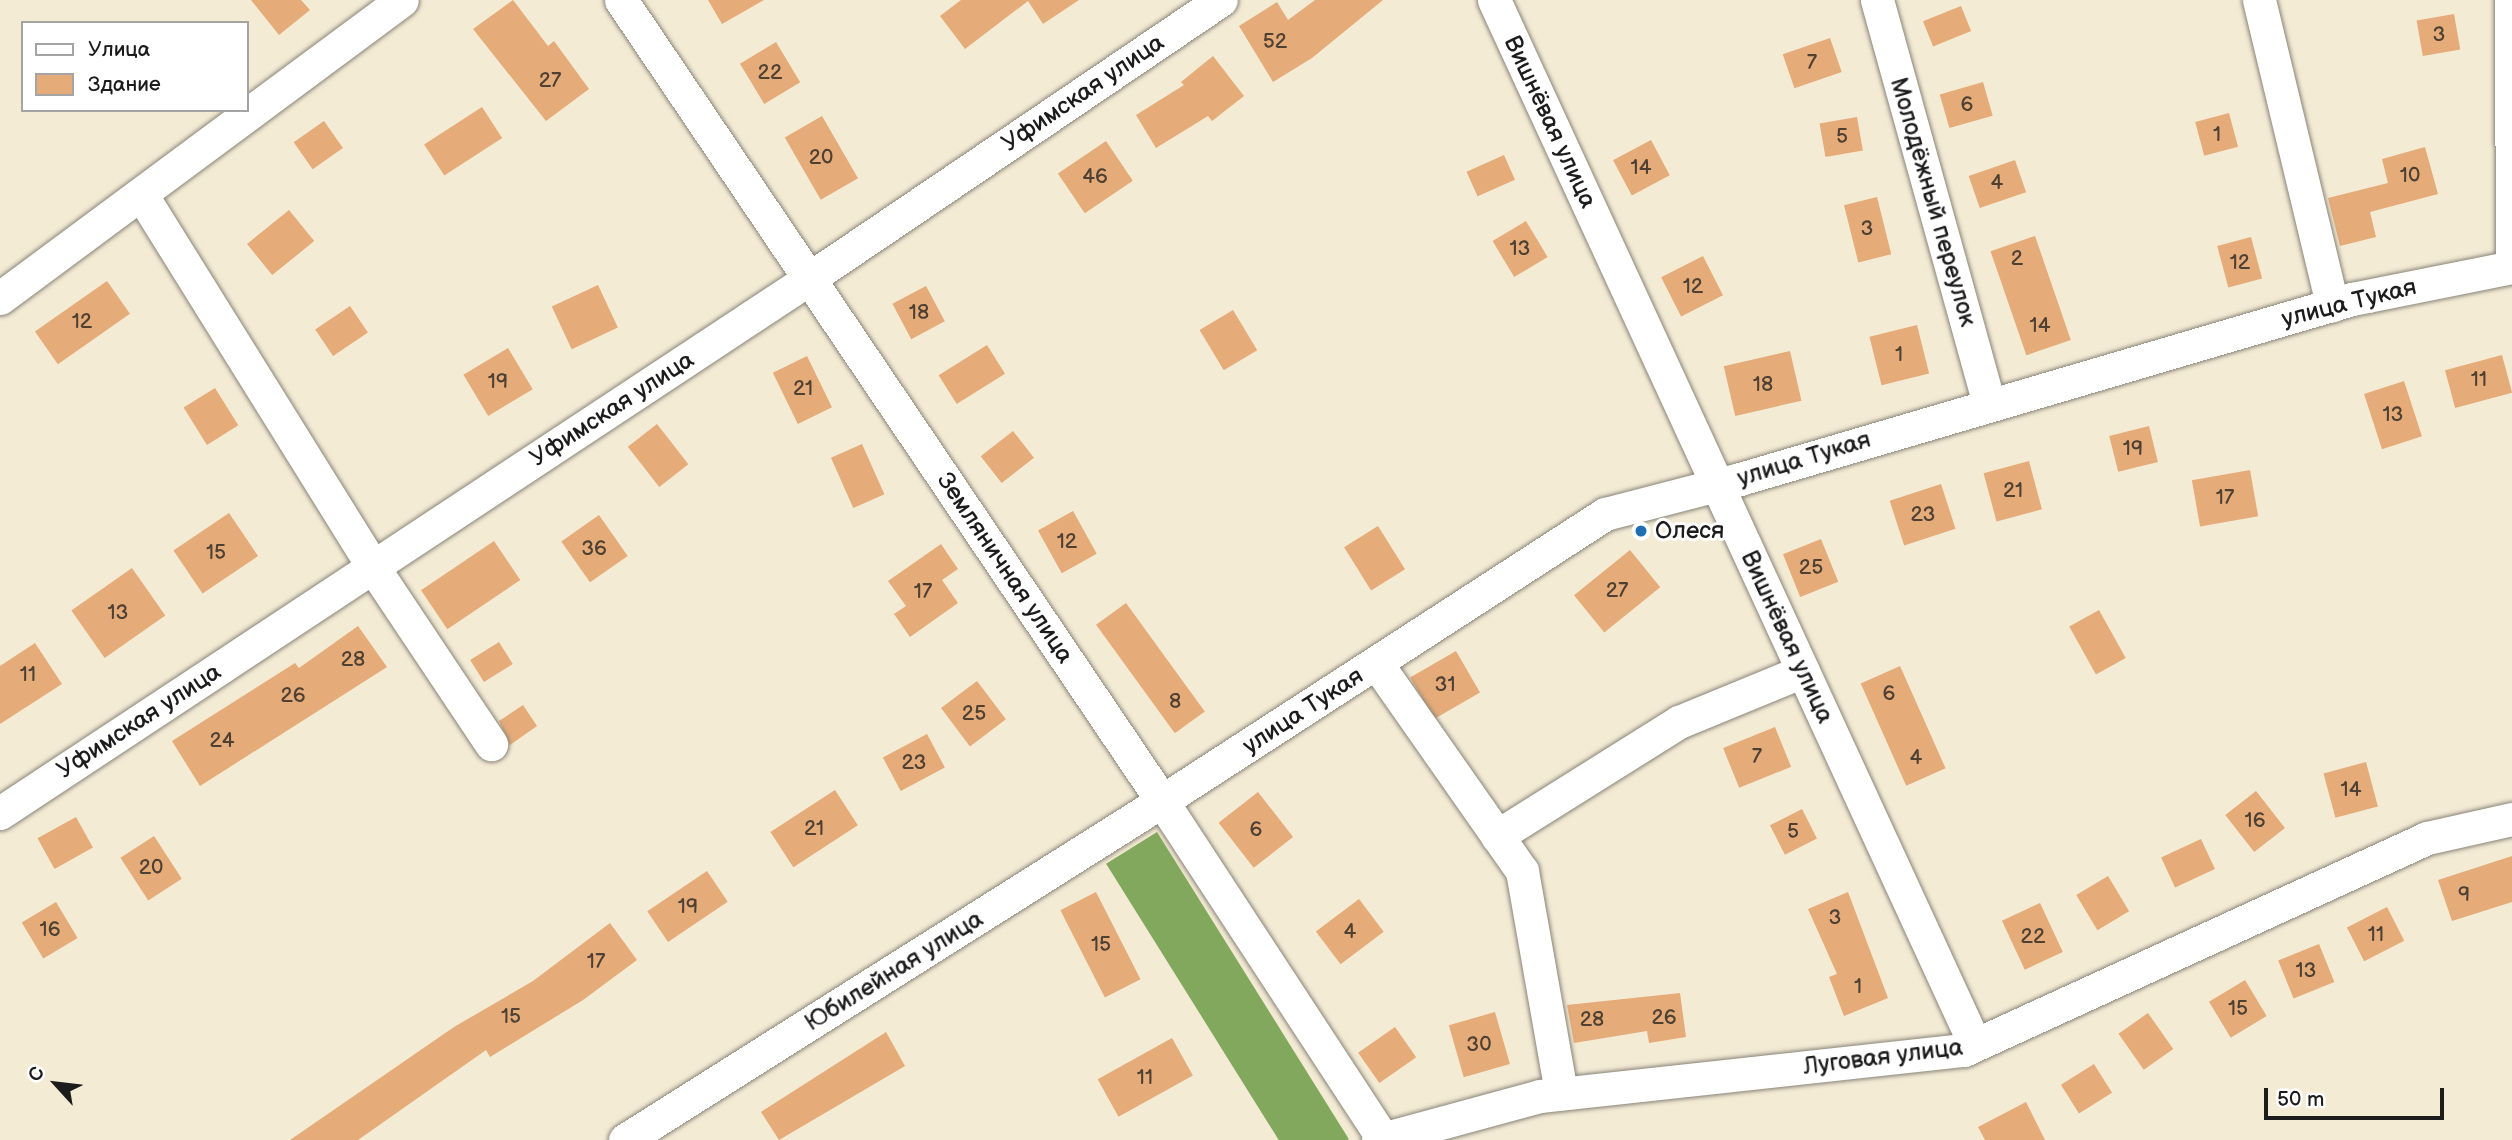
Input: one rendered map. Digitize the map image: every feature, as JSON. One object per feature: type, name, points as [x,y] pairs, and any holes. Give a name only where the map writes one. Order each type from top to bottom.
[{"type":"street","points":[[0,298],[402,0]]},
{"type":"street","name":"Земляничная улица","points":[[621,0],[1162,802],[1381,1139]]},
{"type":"street","name":"Уфимская улица","points":[[0,813],[810,278],[1220,0]]},
{"type":"street","name":"Вишнёвая улица","points":[[1494,0],[1975,1045]]},
{"type":"street","name":"Молодёжный переулок","points":[[1877,0],[1989,403]]},
{"type":"street","points":[[2259,0],[2332,305]]},
{"type":"street","points":[[2511,0],[2512,267]]},
{"type":"street","points":[[141,194],[373,566],[491,744]]},
{"type":"street","name":"улица Тукая","points":[[1162,802],[1605,514],[1717,485],[1989,403],[2332,305],[2512,267]]},
{"type":"street","points":[[1377,664],[1522,871],[1561,1093]]},
{"type":"street","points":[[1497,836],[1679,722],[1803,671]]},
{"type":"street","name":"Юбилейная улица","points":[[625,1140],[1162,802]]},
{"type":"street","name":"Луговая улица","points":[[1381,1139],[1561,1093],[1964,1049],[2427,838],[2512,819]]},
{"type":"green space","points":[[1157,832],[1349,1139],[1279,1140],[1106,864]]},
{"type":"building","points":[[251,0],[301,0],[310,10],[279,35]]},
{"type":"building","points":[[513,0],[548,46],[554,41],[589,89],[546,121],[473,29]]},
{"type":"building","points":[[708,0],[764,0],[722,24]]},
{"type":"building","points":[[961,0],[1079,0],[1043,24],[1028,1],[965,49],[940,16]]},
{"type":"building","points":[[1315,0],[1383,0],[1312,58],[1273,82],[1239,26],[1277,2],[1288,20]]},
{"type":"building","points":[[1961,6],[1971,31],[1933,46],[1923,21]]},
{"type":"building","points":[[2454,14],[2460,49],[2423,56],[2417,21]]},
{"type":"building","points":[[1830,38],[1842,72],[1794,88],[1783,54]]},
{"type":"building","points":[[776,42],[800,82],[764,104],[740,64]]},
{"type":"building","points":[[1213,56],[1244,96],[1212,121],[1208,116],[1156,148],[1136,115],[1184,85],[1181,82]]},
{"type":"building","points":[[1983,82],[1993,116],[1949,128],[1940,94]]},
{"type":"building","points":[[482,107],[502,138],[444,176],[424,145]]},
{"type":"building","points":[[2229,113],[2238,147],[2204,156],[2195,122]]},
{"type":"building","points":[[822,116],[858,178],[821,200],[785,138]]},
{"type":"building","points":[[1857,117],[1863,150],[1825,157],[1820,124]]},
{"type":"building","points":[[324,121],[343,148],[313,169],[294,142]]},
{"type":"building","points":[[1651,140],[1670,175],[1632,196],[1613,160]]},
{"type":"building","points":[[1106,141],[1133,181],[1085,213],[1058,173]]},
{"type":"building","points":[[2425,147],[2438,194],[2370,212],[2376,237],[2340,246],[2328,198],[2388,183],[2382,159]]},
{"type":"building","points":[[1504,155],[1515,180],[1478,196],[1467,172]]},
{"type":"building","points":[[2015,160],[2026,192],[1980,208],[1969,176]]},
{"type":"building","points":[[1877,197],[1891,254],[1858,262],[1844,205]]},
{"type":"building","points":[[289,210],[314,241],[272,275],[247,244]]},
{"type":"building","points":[[1526,221],[1548,257],[1514,277],[1493,241]]},
{"type":"building","points":[[2035,236],[2071,340],[2026,355],[1991,251]]},
{"type":"building","points":[[2251,237],[2262,279],[2228,288],[2217,246]]},
{"type":"building","points":[[1703,256],[1723,295],[1681,317],[1661,277]]},
{"type":"building","points":[[107,281],[130,314],[58,364],[35,331]]},
{"type":"building","points":[[598,285],[618,328],[572,349],[552,307]]},
{"type":"building","points":[[926,286],[945,321],[911,339],[892,304]]},
{"type":"building","points":[[350,306],[368,333],[333,356],[315,329]]},
{"type":"building","points":[[1233,310],[1257,350],[1224,370],[1200,330]]},
{"type":"building","points":[[1917,325],[1929,374],[1882,385],[1869,337]]},
{"type":"building","points":[[987,345],[1005,374],[957,404],[939,375]]},
{"type":"building","points":[[508,348],[533,389],[488,416],[463,375]]},
{"type":"building","points":[[1790,351],[1801,401],[1735,416],[1724,366]]},
{"type":"building","points":[[2502,355],[2512,393],[2455,408],[2445,370]]},
{"type":"building","points":[[807,356],[832,407],[798,424],[773,373]]},
{"type":"building","points":[[2404,381],[2422,436],[2382,449],[2364,394]]},
{"type":"building","points":[[215,388],[238,425],[207,445],[184,408]]},
{"type":"building","points":[[657,424],[688,464],[659,487],[628,447]]},
{"type":"building","points":[[2149,426],[2158,462],[2118,472],[2109,436]]},
{"type":"building","points":[[1013,431],[1034,458],[1002,483],[981,456]]},
{"type":"building","points":[[862,444],[884,494],[853,508],[831,458]]},
{"type":"building","points":[[2029,461],[2042,509],[1997,521],[1984,473]]},
{"type":"building","points":[[2250,470],[2258,516],[2200,527],[2192,480]]},
{"type":"building","points":[[1941,484],[1956,529],[1904,545],[1890,501]]},
{"type":"building","points":[[1073,511],[1097,554],[1062,573],[1038,530]]},
{"type":"building","points":[[229,513],[258,556],[203,594],[173,550]]},
{"type":"building","points":[[599,515],[628,556],[590,582],[561,541]]},
{"type":"building","points":[[1378,526],[1405,569],[1371,590],[1344,547]]},
{"type":"building","points":[[1821,539],[1838,582],[1800,597],[1783,554]]},
{"type":"building","points":[[494,541],[520,580],[447,629],[421,590]]},
{"type":"building","points":[[941,544],[958,569],[942,580],[958,603],[910,637],[894,614],[906,606],[888,581]]},
{"type":"building","points":[[1630,550],[1660,587],[1604,633],[1574,595]]},
{"type":"building","points":[[132,568],[165,616],[105,658],[71,610]]},
{"type":"building","points":[[1126,603],[1205,711],[1175,733],[1096,625]]},
{"type":"building","points":[[2099,610],[2126,658],[2096,675],[2069,626]]},
{"type":"building","points":[[358,626],[387,667],[200,786],[172,741],[295,663],[299,668]]},
{"type":"building","points":[[499,642],[513,664],[484,682],[470,660]]},
{"type":"building","points":[[35,643],[62,684],[0,724],[0,666]]},
{"type":"building","points":[[1456,651],[1480,693],[1434,719],[1410,678]]},
{"type":"building","points":[[1900,666],[1946,768],[1906,786],[1861,683]]},
{"type":"building","points":[[977,681],[1006,719],[970,746],[941,708]]},
{"type":"building","points":[[523,705],[537,726],[510,745],[499,721]]},
{"type":"building","points":[[1775,727],[1791,767],[1739,788],[1723,748]]},
{"type":"building","points":[[927,734],[945,768],[901,791],[883,757]]},
{"type":"building","points":[[2366,762],[2378,806],[2335,818],[2323,773]]},
{"type":"building","points":[[835,790],[858,825],[793,867],[770,832]]},
{"type":"building","points":[[2256,791],[2285,828],[2254,852],[2225,815]]},
{"type":"building","points":[[1258,792],[1293,837],[1254,868],[1219,823]]},
{"type":"building","points":[[1802,809],[1817,838],[1785,855],[1770,825]]},
{"type":"building","points":[[76,817],[93,848],[54,869],[38,838]]},
{"type":"building","points":[[154,836],[182,879],[148,901],[120,858]]},
{"type":"building","points":[[2201,839],[2215,869],[2175,888],[2161,858]]},
{"type":"building","points":[[2512,856],[2512,902],[2452,921],[2438,880]]},
{"type":"building","points":[[707,871],[728,902],[668,942],[647,911]]},
{"type":"building","points":[[2108,876],[2129,911],[2097,930],[2076,895]]},
{"type":"building","points":[[1096,892],[1140,979],[1105,997],[1060,910]]},
{"type":"building","points":[[1848,892],[1888,998],[1844,1016],[1829,977],[1837,974],[1808,909]]},
{"type":"building","points":[[1359,899],[1384,932],[1341,964],[1316,931]]},
{"type":"building","points":[[56,902],[78,938],[43,959],[22,923]]},
{"type":"building","points":[[2040,903],[2063,952],[2025,970],[2002,921]]},
{"type":"building","points":[[2387,907],[2404,941],[2364,961],[2347,927]]},
{"type":"building","points":[[610,923],[637,960],[583,1000],[490,1057],[486,1050],[358,1140],[290,1140],[454,1027],[533,981]]},
{"type":"building","points":[[2319,944],[2334,982],[2294,998],[2278,960]]},
{"type":"building","points":[[2245,980],[2267,1016],[2231,1038],[2209,1002]]},
{"type":"building","points":[[1680,993],[1686,1037],[1649,1043],[1647,1031],[1574,1043],[1567,1005]]},
{"type":"building","points":[[1495,1012],[1510,1064],[1464,1077],[1449,1025]]},
{"type":"building","points":[[2148,1013],[2173,1049],[2144,1070],[2119,1034]]},
{"type":"building","points":[[1395,1027],[1416,1057],[1379,1083],[1358,1053]]},
{"type":"building","points":[[886,1032],[905,1066],[779,1140],[761,1112]]},
{"type":"building","points":[[1172,1038],[1193,1076],[1119,1117],[1098,1079]]},
{"type":"building","points":[[2094,1064],[2112,1093],[2079,1114],[2061,1085]]},
{"type":"building","points":[[2026,1102],[2045,1140],[1985,1140],[1978,1127]]},
{"type":"place","name":"Олеся","points":[[1641,531]]}]
